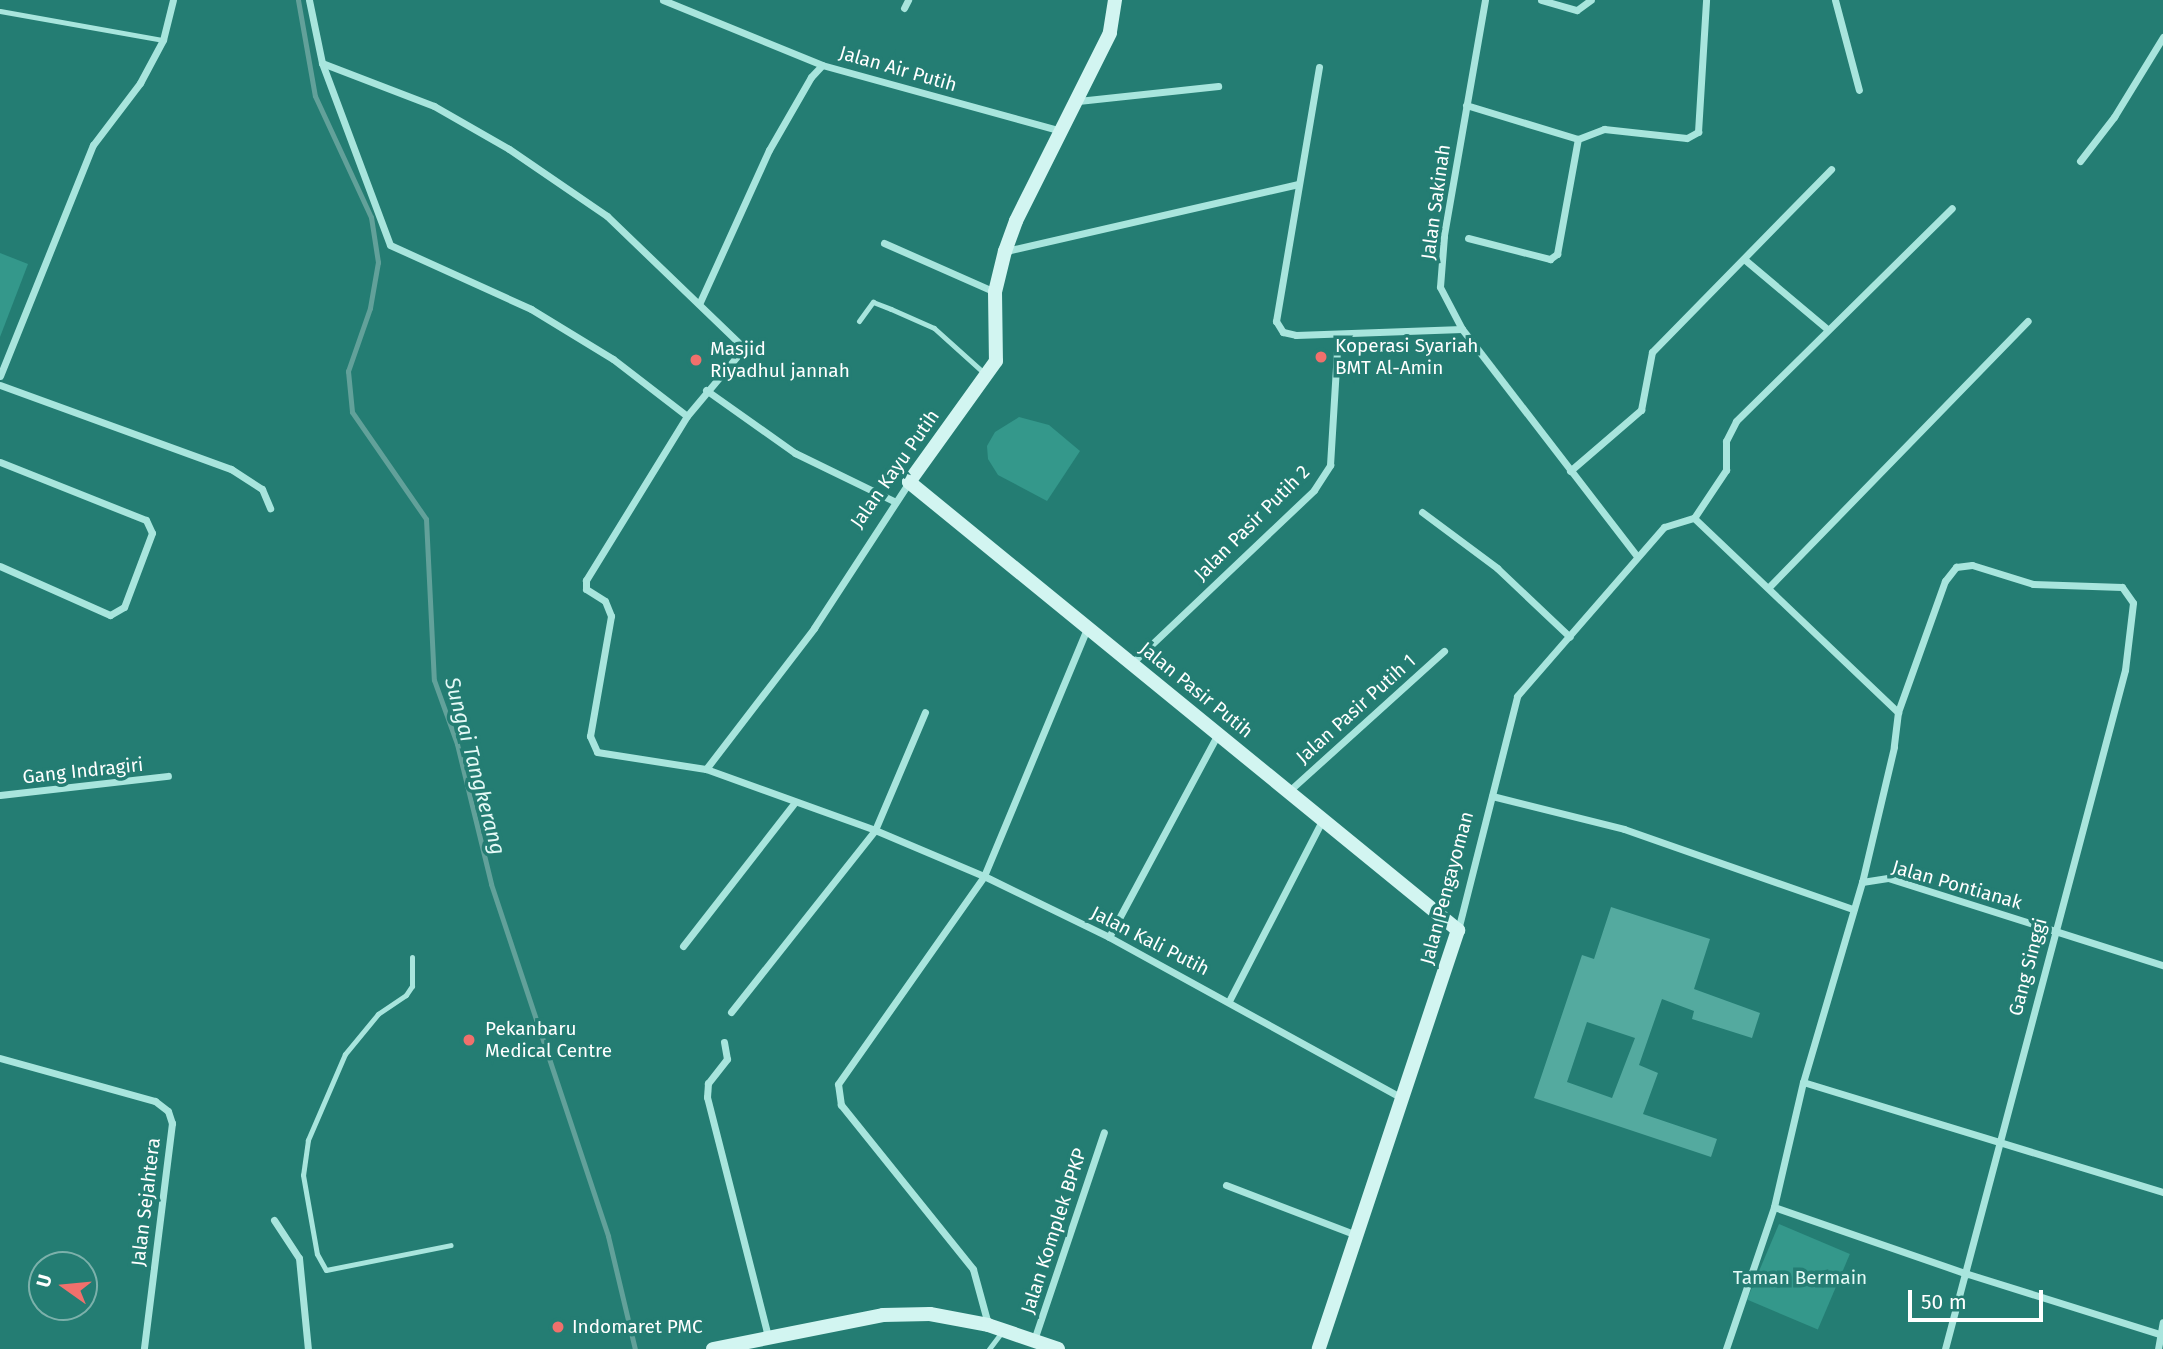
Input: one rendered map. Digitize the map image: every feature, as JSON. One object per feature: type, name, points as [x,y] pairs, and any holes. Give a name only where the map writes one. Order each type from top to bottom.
[{"type":"street","points":[[0,376],[93,145],[140,83],[163,40],[173,0]]},
{"type":"street","points":[[309,0],[322,63],[390,245],[531,309],[613,359],[687,416]]},
{"type":"street","points":[[663,0],[822,65]]},
{"type":"street","points":[[904,8],[908,0]]},
{"type":"street","name":"Jalan Kayu Putih","points":[[706,769],[814,628],[894,501],[987,376],[999,346],[995,292],[1005,251],[1060,131],[1110,33],[1115,0]]},
{"type":"street","name":"Jalan Sakinah","points":[[1485,0],[1444,236],[1440,287],[1462,329],[1637,556]]},
{"type":"street","points":[[1541,0],[1577,10],[1591,0]]},
{"type":"street","points":[[1466,105],[1578,139],[1604,129],[1688,138],[1698,132],[1706,0]]},
{"type":"street","points":[[1835,0],[1859,90]]},
{"type":"street","points":[[2080,161],[2114,117],[2163,37]]},
{"type":"street","points":[[322,63],[434,106],[509,149],[607,216],[700,302],[744,348],[706,390],[687,416],[586,580],[586,589],[605,601],[611,616],[590,736],[593,747],[605,756],[706,769],[875,830]]},
{"type":"street","name":"Jalan Air Putih","points":[[700,302],[769,150],[811,77],[822,65],[1060,131]]},
{"type":"street","points":[[1320,67],[1276,321],[1283,332],[1296,335],[1338,336],[1462,329]]},
{"type":"street","points":[[1077,101],[1218,86]]},
{"type":"street","points":[[1468,238],[1550,259],[1557,254],[1578,139]]},
{"type":"street","points":[[1570,471],[1640,410],[1652,352],[1831,169]]},
{"type":"street","points":[[1005,251],[1298,184]]},
{"type":"street","points":[[1492,796],[1517,695],[1664,527],[1694,518],[1726,470],[1726,441],[1736,421],[1826,328],[1952,208]]},
{"type":"street","points":[[884,243],[995,292]]},
{"type":"street","points":[[1744,259],[1826,328]]},
{"type":"street","points":[[1769,587],[2028,321]]},
{"type":"street","name":"Jalan Pasir Putih 2","points":[[1132,663],[1314,490],[1330,465],[1338,336]]},
{"type":"street","points":[[0,385],[232,468],[262,488],[270,508]]},
{"type":"street","points":[[706,390],[795,453],[894,501]]},
{"type":"street","points":[[0,462],[146,520],[152,533],[124,607],[110,615],[0,566]]},
{"type":"street","name":"Jalan Pasir Putih","points":[[909,482],[1219,732],[1322,821],[1458,930]]},
{"type":"street","points":[[1422,512],[1497,568],[1570,637]]},
{"type":"street","points":[[1694,518],[1898,712],[1895,747],[1862,882],[1803,1083],[1774,1207],[1726,1349]]},
{"type":"street","name":"Gang Singgi","points":[[1898,712],[1945,581],[1956,568],[1972,565],[2033,584],[2122,587],[2133,603],[2125,670],[2054,930],[1968,1274],[1945,1349]]},
{"type":"street","points":[[988,1325],[973,1269],[842,1105],[838,1084],[984,876],[1088,627]]},
{"type":"street","name":"Jalan Pasir Putih 1","points":[[1289,791],[1444,651]]},
{"type":"street","points":[[731,1012],[875,830],[925,712]]},
{"type":"street","points":[[1110,937],[1219,732]]},
{"type":"street","name":"Gang Indragiri","points":[[0,795],[169,776]]},
{"type":"street","name":"Jalan Pengayoman","points":[[1319,1349],[1359,1236],[1458,930],[1492,796],[1624,830],[1853,909]]},
{"type":"street","points":[[683,946],[796,802]]},
{"type":"street","points":[[1229,1000],[1322,821]]},
{"type":"street","name":"Jalan Kali Putih","points":[[875,830],[984,876],[1110,937],[1229,1000],[1402,1098]]},
{"type":"street","name":"Jalan Pontianak","points":[[1862,882],[1888,878],[2163,965]]},
{"type":"street","points":[[724,1042],[727,1059],[708,1083],[707,1097],[768,1338]]},
{"type":"street","name":"Jalan Sejahtera","points":[[0,1058],[155,1101],[168,1111],[172,1123],[144,1349]]},
{"type":"street","points":[[1803,1083],[2000,1139],[2163,1192]]},
{"type":"street","name":"Jalan Komplek BPKP","points":[[1034,1340],[1104,1132]]},
{"type":"street","points":[[1226,1185],[1359,1236]]},
{"type":"street","points":[[1774,1207],[1968,1274],[2160,1334]]},
{"type":"street","points":[[274,1220],[299,1258],[308,1349]]},
{"type":"street","points":[[713,1349],[883,1315],[930,1314],[988,1325],[1058,1349]]},
{"type":"street","points":[[2158,1349],[2163,1322]]},
{"type":"lane","points":[[0,11],[163,40]]},
{"type":"lane","points":[[859,321],[873,302],[891,309],[934,328],[987,376]]},
{"type":"lane","points":[[412,957],[412,986],[405,995],[378,1014],[345,1054],[308,1140],[303,1175],[322,1268],[331,1270],[451,1245]]},
{"type":"lane","points":[[989,1349],[1004,1330]]},
{"type":"green space","points":[[0,253],[28,264],[0,337]]},
{"type":"green space","points":[[1019,417],[1049,425],[1080,451],[1047,501],[998,475],[988,459],[987,446],[995,432]]},
{"type":"green space","name":"Taman Bermain","points":[[1779,1224],[1850,1254],[1818,1330],[1747,1299]]},
{"type":"building","points":[[1611,907],[1710,939],[1694,989],[1760,1013],[1752,1038],[1692,1019],[1694,1011],[1662,999],[1639,1065],[1658,1073],[1643,1114],[1717,1139],[1711,1157],[1534,1098],[1582,955],[1594,959]],"holes":[[[1587,1022],[1635,1038],[1612,1098],[1567,1082]]]},
{"type":"waterway","name":"Sungai Tangkerang","points":[[298,0],[315,96],[371,217],[378,262],[370,308],[348,371],[352,412],[426,519],[434,680],[457,744],[491,884],[608,1236],[635,1349]]},
{"type":"place","name":"Koperasi Syariah BMT Al-Amin","points":[[1321,357]]},
{"type":"place","name":"Masjid Riyadhul jannah","points":[[696,360]]},
{"type":"place","name":"Pekanbaru Medical Centre","points":[[469,1040]]},
{"type":"place","name":"Indomaret PMC","points":[[558,1327]]}]
